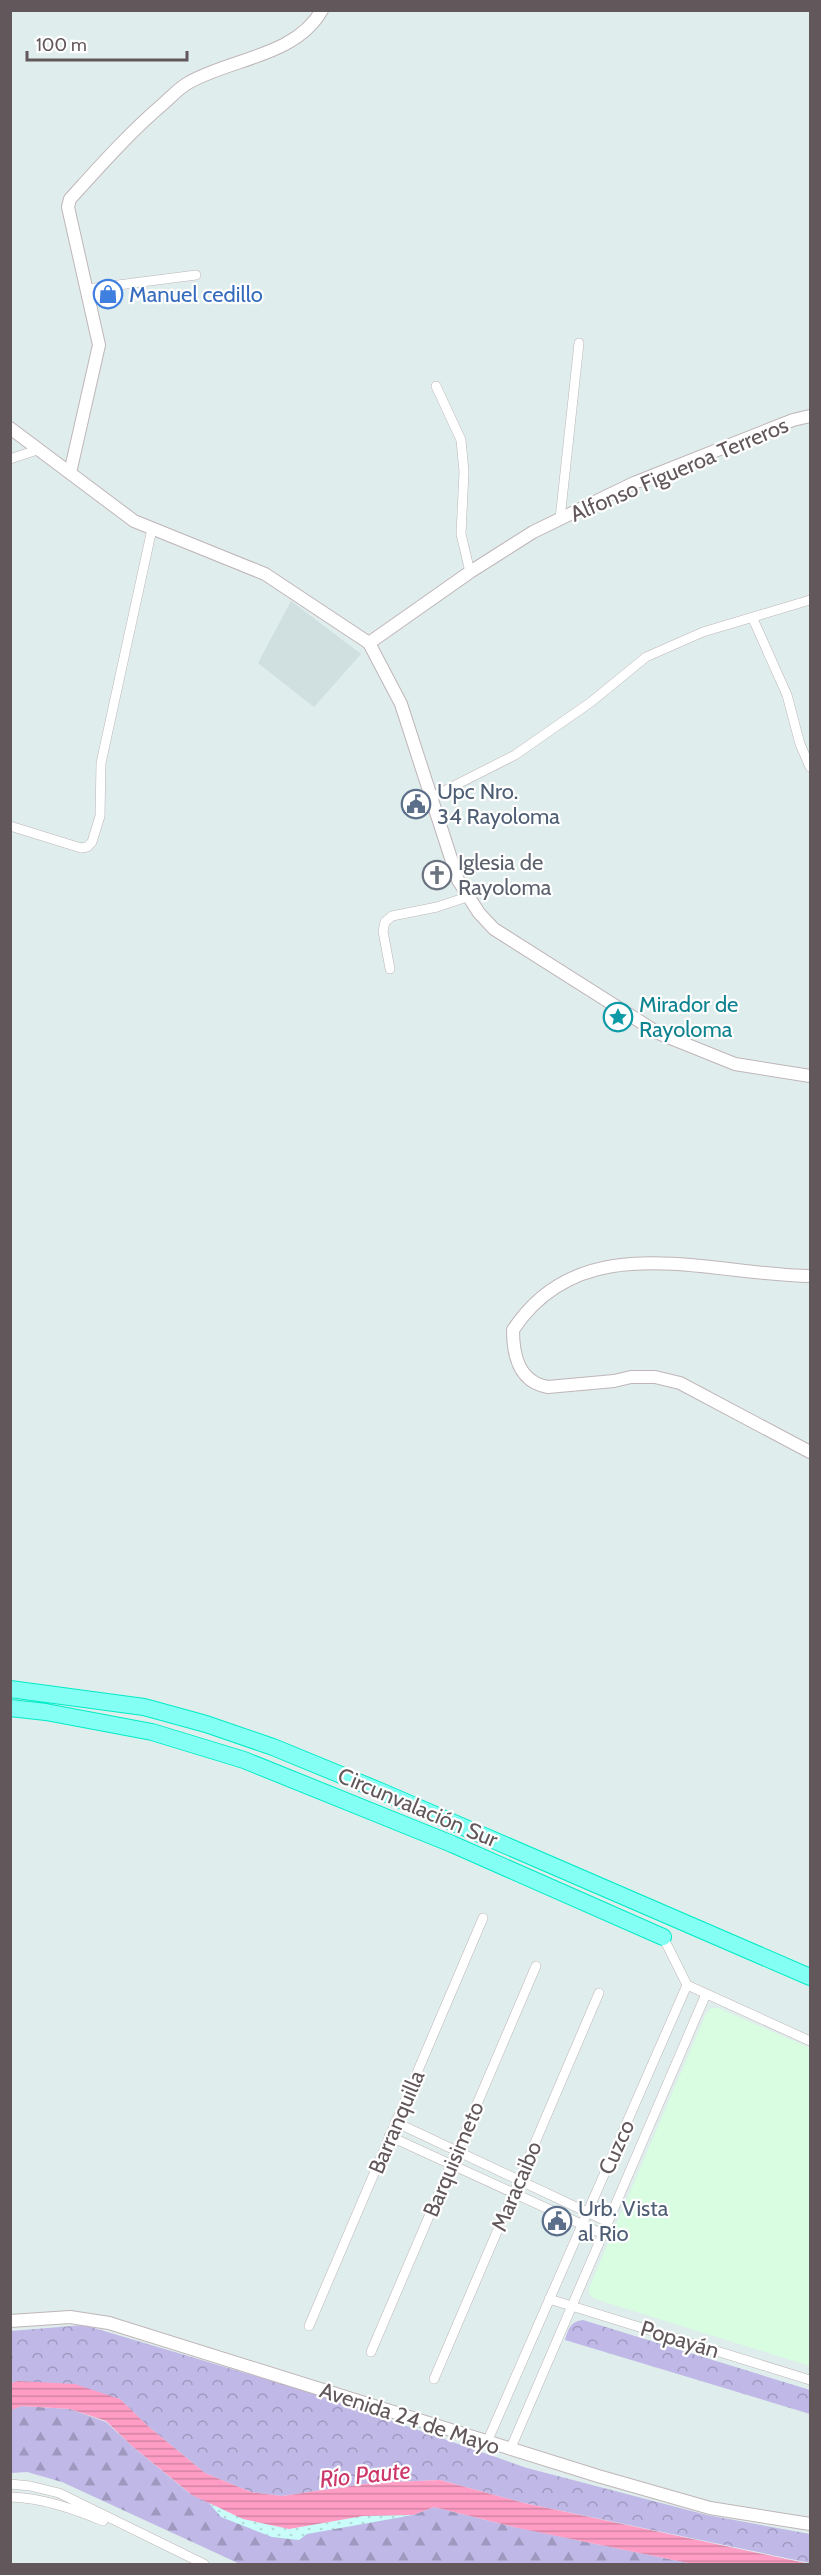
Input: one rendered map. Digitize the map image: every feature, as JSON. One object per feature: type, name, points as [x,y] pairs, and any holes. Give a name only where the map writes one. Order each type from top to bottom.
[{"type":"highway","name":"Circunvalación Sur","points":[[10,1689],[144,1707],[206,1724],[273,1747],[372,1787],[810,1977]]},
{"type":"highway","name":"Circunvalación Sur","points":[[10,1708],[46,1712],[152,1732],[244,1760],[442,1840],[663,1937]]},
{"type":"street","points":[[70,473],[99,345],[68,207],[70,199],[136,127],[187,84],[242,60],[275,49],[300,36],[315,22],[322,10]]},
{"type":"street","points":[[87,289],[196,275]]},
{"type":"street","points":[[561,519],[579,343]]},
{"type":"street","points":[[436,386],[461,440],[464,472],[461,534],[470,572]]},
{"type":"street","name":"Alfonso Figueroa Terreros","points":[[369,643],[470,572],[533,532],[634,483],[793,420],[810,416]]},
{"type":"street","points":[[10,428],[134,521],[265,574],[369,643],[401,704],[458,880],[467,897],[494,929],[658,1033],[735,1064],[810,1076]]},
{"type":"street","points":[[10,459],[37,450]]},
{"type":"street","points":[[10,826],[81,848],[87,847],[92,842],[100,816],[101,763],[152,529]]},
{"type":"street","points":[[432,797],[515,755],[591,702],[646,657],[703,632],[810,600]]},
{"type":"street","points":[[753,618],[787,695],[800,744],[810,767]]},
{"type":"street","points":[[390,969],[383,931],[385,922],[392,916],[437,907],[467,897]]},
{"type":"street","points":[[810,1276],[772,1276],[634,1262],[593,1268],[562,1282],[523,1314],[513,1330],[513,1345],[517,1364],[528,1379],[538,1385],[548,1387],[614,1381],[631,1377],[655,1377],[680,1383],[810,1452]]},
{"type":"street","name":"Barranquilla","points":[[309,2326],[483,1918]]},
{"type":"street","points":[[663,1937],[687,1985],[810,2041]]},
{"type":"street","name":"Barquisimeto","points":[[371,2352],[536,1966]]},
{"type":"street","name":"Cuzco","points":[[487,2442],[687,1985]]},
{"type":"street","name":"Maracaibo","points":[[434,2379],[599,1993]]},
{"type":"street","name":"Cuzco","points":[[510,2450],[706,1994]]},
{"type":"street","points":[[395,2122],[608,2222]]},
{"type":"street","points":[[389,2136],[603,2234]]},
{"type":"street","name":"Popayán","points":[[549,2299],[810,2380]]},
{"type":"street","name":"Avenida 24 de Mayo","points":[[10,2321],[70,2317],[109,2323],[510,2450],[710,2508],[810,2524]]},
{"type":"street","points":[[10,2484],[59,2493],[204,2565]]},
{"type":"street","points":[[10,2497],[45,2502],[74,2510],[204,2565]]},
{"type":"shaded area","points":[[291,601],[361,654],[314,707],[258,663]]},
{"type":"shaded area","points":[[711,2008],[718,2008],[810,2048],[810,2366],[595,2299],[589,2294],[589,2288],[706,2014]]},
{"type":"shaded area","points":[[18,2381],[75,2384],[120,2399],[149,2427],[205,2473],[251,2492],[282,2496],[371,2483],[440,2480],[524,2503],[810,2564],[693,2564],[518,2528],[434,2507],[413,2515],[363,2516],[289,2529],[243,2519],[192,2495],[132,2446],[106,2421],[70,2409],[22,2406],[11,2410],[11,2383]]},
{"type":"green space","points":[[583,2320],[810,2390],[810,2414],[565,2340],[571,2326]]},
{"type":"green space","points":[[84,2325],[309,2392],[527,2468],[707,2515],[810,2534],[810,2563],[524,2503],[440,2480],[371,2483],[282,2496],[251,2492],[205,2473],[149,2427],[120,2399],[18,2381],[11,2383],[11,2331]]},
{"type":"green space","points":[[22,2406],[70,2409],[106,2422],[189,2493],[413,2515],[434,2507],[514,2527],[693,2564],[240,2564],[62,2482],[27,2472],[11,2473],[10,2410]]},
{"type":"sand","points":[[209,2503],[233,2510],[398,2509],[413,2515],[307,2534],[299,2540],[272,2537],[221,2517]]},
{"type":"place","name":"Manuel cedillo","points":[[108,294]]},
{"type":"place","name":"Upc Nro. 34 Rayoloma","points":[[416,804]]},
{"type":"place","name":"Iglesia de Rayoloma","points":[[437,875]]},
{"type":"place","name":"Mirador de Rayoloma","points":[[618,1017]]},
{"type":"place","name":"Urb. Vista al Rio","points":[[557,2221]]},
{"type":"water label","name":"Río Paute","points":[[365,2475]]}]
